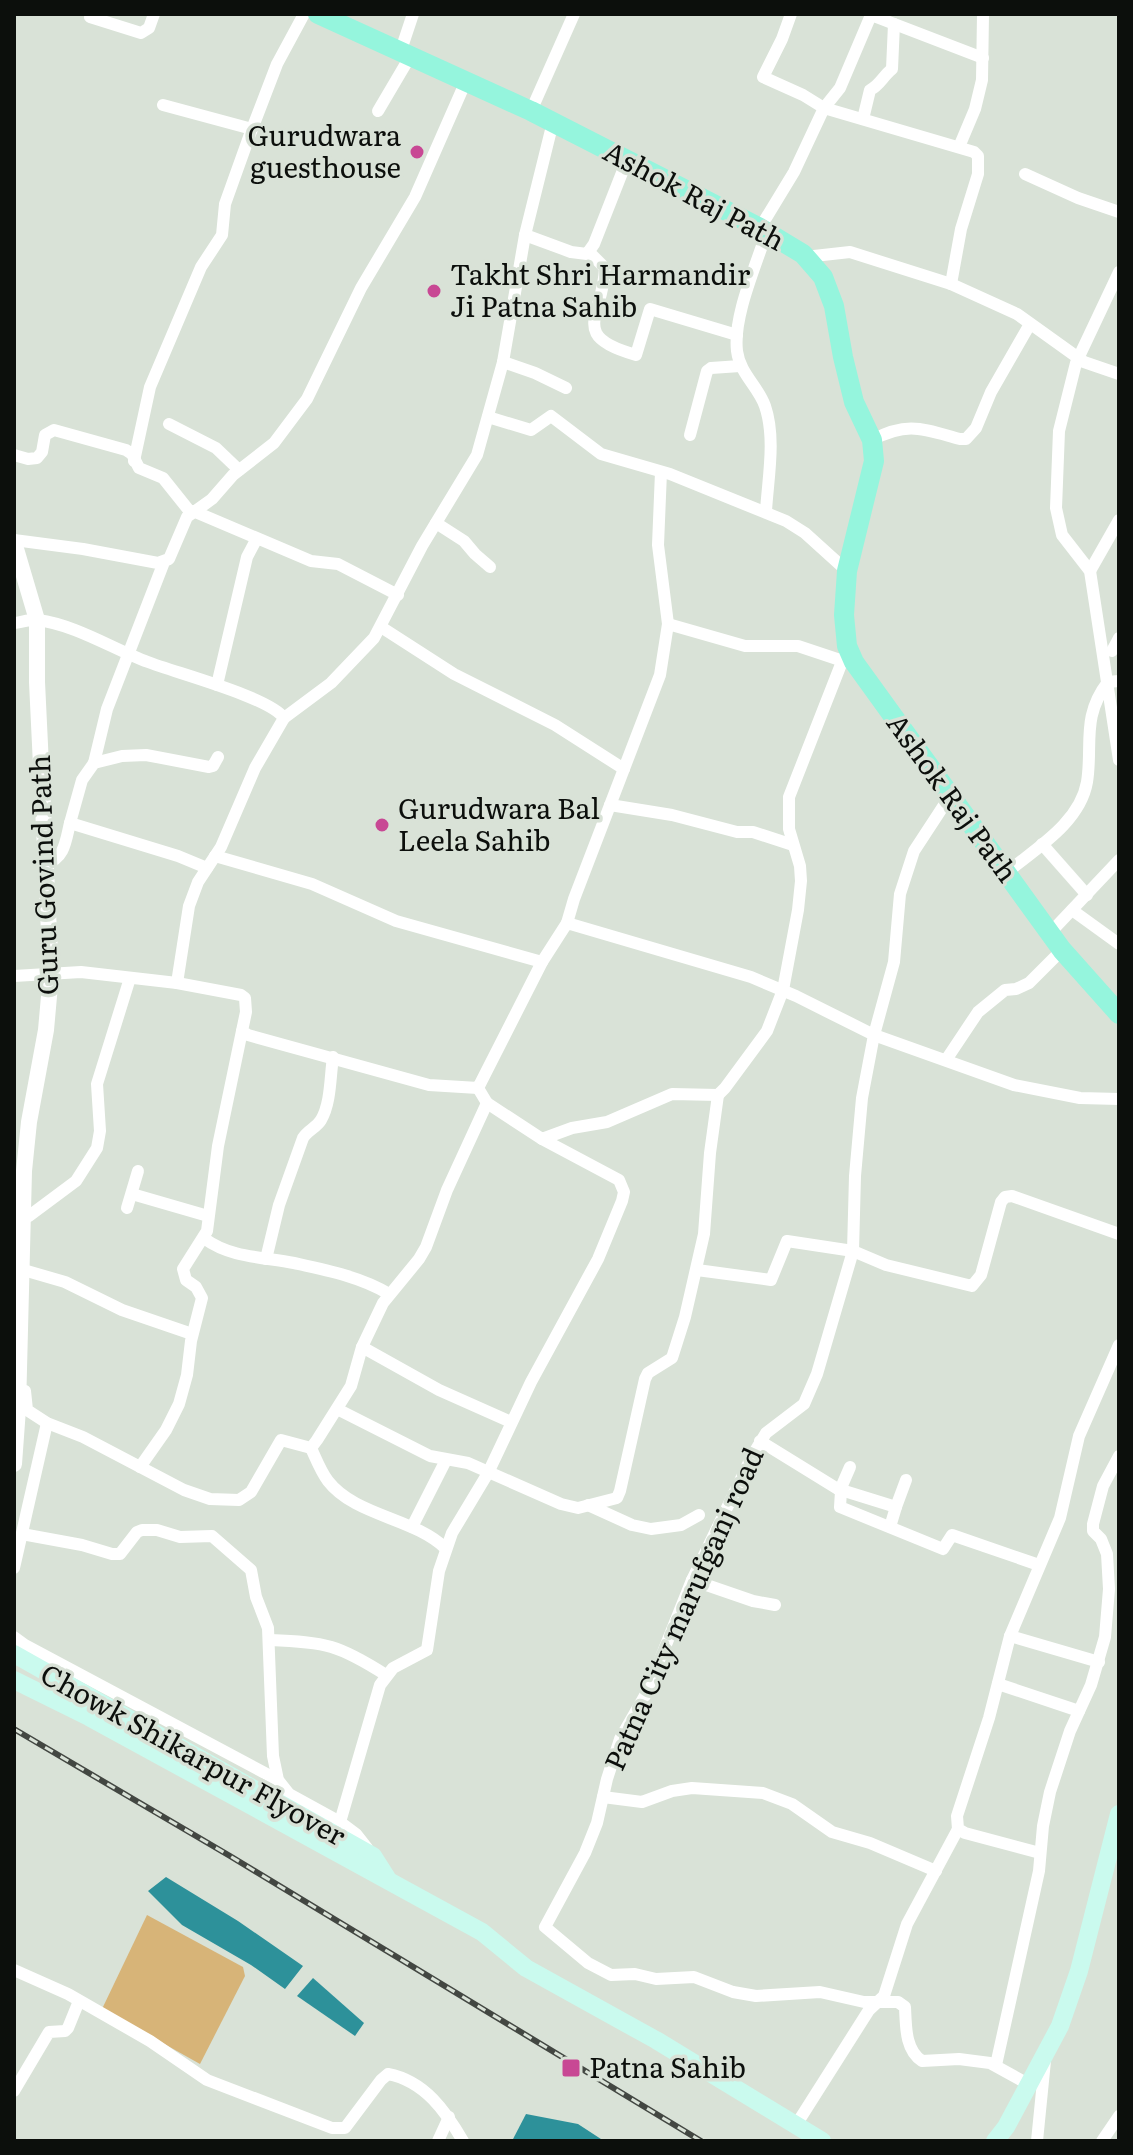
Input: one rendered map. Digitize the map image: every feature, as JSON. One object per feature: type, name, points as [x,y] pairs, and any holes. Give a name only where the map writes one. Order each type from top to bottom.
[{"type":"main road","name":"Ashok Raj Path","points":[[318,14],[531,111],[763,229],[805,257],[823,277],[834,306],[854,402],[872,440],[874,461],[847,571],[845,653],[1056,941],[1119,1014]]},
{"type":"main road","name":"Chowk Shikarpur Flyover","points":[[14,1654],[365,1851]]},
{"type":"main road","points":[[14,1680],[89,1717],[482,1932],[526,1968],[656,2040],[822,2141]]},
{"type":"main road","points":[[995,2141],[1060,2026],[1079,1971],[1119,1814]]},
{"type":"main road","points":[[365,1851],[389,1881]]},
{"type":"street","points":[[90,17],[141,33],[149,28],[154,14]]},
{"type":"street","points":[[134,461],[150,387],[201,267],[222,235],[225,204],[252,129],[277,64],[304,14]]},
{"type":"street","points":[[378,111],[406,53],[413,14]]},
{"type":"street","points":[[531,111],[574,14]]},
{"type":"street","points":[[791,14],[763,77],[824,108],[974,152],[980,163],[961,229],[951,284]]},
{"type":"street","points":[[959,147],[975,109],[982,80],[983,14]]},
{"type":"street","points":[[766,511],[770,454],[768,418],[764,402],[740,366],[737,335],[763,229],[804,155],[824,108],[840,88],[871,15],[983,58]]},
{"type":"street","points":[[863,119],[870,90],[878,86],[892,69],[894,24]]},
{"type":"street","points":[[46,863],[60,857],[82,780],[94,763],[98,738],[128,654],[164,562],[169,559],[183,524],[239,470],[274,443],[314,387],[361,288],[415,197],[466,81]]},
{"type":"street","points":[[163,105],[252,129]]},
{"type":"street","points":[[177,983],[189,906],[255,768],[284,718],[345,671],[381,627],[422,546],[477,455],[503,362],[525,235],[553,122]]},
{"type":"street","points":[[525,235],[582,255],[589,252],[627,160]]},
{"type":"street","points":[[1025,174],[1119,212]]},
{"type":"street","points":[[589,252],[605,268],[595,320],[596,336],[603,343],[636,355],[650,309],[737,335]]},
{"type":"street","points":[[805,257],[850,252],[951,284],[1017,314],[1078,358],[1119,374]]},
{"type":"street","points":[[1119,272],[1078,358],[1059,431],[1056,508],[1062,535],[1090,571],[1112,651],[1119,760]]},
{"type":"street","points":[[872,440],[895,429],[911,427],[966,439],[976,428],[991,392],[1030,324]]},
{"type":"street","points":[[503,362],[566,388]]},
{"type":"street","points":[[690,435],[707,371],[740,366]]},
{"type":"street","points":[[488,417],[531,430],[551,416],[601,454],[661,472],[766,511],[805,533],[847,571]]},
{"type":"street","points":[[169,424],[216,448],[239,470]]},
{"type":"street","points":[[14,455],[37,458],[42,452],[45,435],[54,430],[126,450],[132,454],[139,468],[163,478],[192,512],[311,561],[338,564],[398,595]]},
{"type":"street","points":[[478,1088],[542,962],[567,923],[655,693],[668,624],[658,545],[661,472]]},
{"type":"street","points":[[1090,571],[1119,520]]},
{"type":"street","points":[[436,523],[464,541],[490,567]]},
{"type":"street","points":[[217,685],[247,557],[256,540]]},
{"type":"street","points":[[14,541],[164,562]]},
{"type":"street","name":"Guru Govind Path","points":[[14,541],[37,620],[37,682],[51,974],[46,1030],[19,1170],[26,1214]]},
{"type":"street","points":[[14,623],[37,620],[70,629],[275,709],[284,718]]},
{"type":"street","points":[[337,1409],[439,1460],[468,1463],[561,1504],[578,1508],[613,1499],[620,1491],[642,1386],[648,1373],[672,1358],[697,1270],[704,1234],[718,1095],[767,1031],[783,990],[800,898],[800,866],[789,829],[791,790],[845,653],[798,646],[745,646],[668,624]]},
{"type":"street","points":[[381,627],[454,674],[555,725],[624,769]]},
{"type":"street","points":[[1112,651],[1119,638]]},
{"type":"street","points":[[1006,873],[1068,820],[1083,795],[1087,782],[1090,725],[1097,698],[1113,681]]},
{"type":"street","points":[[94,763],[122,756],[146,755],[209,767],[218,757]]},
{"type":"street","name":"Patna City marufganj road","points":[[877,2003],[820,1992],[746,1995],[687,1976],[656,1979],[635,1974],[611,1975],[588,1963],[545,1927],[585,1853],[597,1823],[620,1739],[647,1692],[692,1580],[760,1441],[775,1425],[795,1414],[809,1395],[830,1335],[853,1251],[855,1176],[862,1098],[874,1035],[894,962],[900,894],[907,868],[927,828],[950,796]]},
{"type":"street","points":[[610,805],[672,815],[737,832],[753,832],[793,845]]},
{"type":"street","points":[[70,823],[207,868]]},
{"type":"street","points":[[1042,844],[1087,895]]},
{"type":"street","points":[[215,856],[312,884],[396,921],[542,962]]},
{"type":"street","points":[[946,1060],[978,1012],[1005,990],[1029,983],[1044,965],[1072,910],[1119,860]]},
{"type":"street","points":[[1072,910],[1119,944]]},
{"type":"street","points":[[567,923],[728,969],[783,990],[874,1035],[1004,1082],[1080,1098],[1119,1099]]},
{"type":"street","points":[[14,976],[81,972],[177,983],[245,998],[246,1012],[218,1146],[205,1239],[183,1269],[186,1280],[200,1291],[202,1298],[192,1334],[187,1375],[179,1404],[166,1430],[140,1467]]},
{"type":"street","points":[[14,1276],[16,1216],[26,1214],[76,1181],[97,1148],[100,1131],[97,1084],[130,978]]},
{"type":"street","points":[[242,1031],[261,1039],[429,1085],[478,1088]]},
{"type":"street","points":[[266,1259],[279,1205],[303,1138],[306,1132],[320,1123],[326,1107],[333,1057]]},
{"type":"street","points":[[340,1822],[380,1685],[386,1675],[401,1663],[427,1650],[445,1548],[488,1473],[511,1422],[598,1259],[624,1192],[619,1180],[542,1139],[487,1103],[478,1088]]},
{"type":"street","points":[[542,1139],[572,1128],[607,1122],[672,1094],[718,1095]]},
{"type":"street","points":[[311,1448],[356,1375],[372,1321],[426,1247],[447,1190],[487,1103]]},
{"type":"street","points":[[127,1208],[138,1171]]},
{"type":"street","points":[[132,1194],[208,1216]]},
{"type":"street","points":[[697,1270],[771,1280],[787,1241],[853,1251],[886,1265],[972,1286],[981,1275],[1001,1202],[1005,1197],[1012,1196],[1119,1234]]},
{"type":"street","points":[[14,1464],[22,1237],[26,1214]]},
{"type":"street","points":[[26,1214],[25,1404],[30,1413],[196,1496],[221,1500],[239,1500],[251,1492],[281,1440],[311,1448]]},
{"type":"street","points":[[205,1239],[234,1253],[294,1263],[358,1280],[389,1294]]},
{"type":"street","points":[[27,1271],[65,1282],[122,1310],[192,1334]]},
{"type":"street","points":[[796,2125],[862,2021],[888,1987],[904,1931],[958,1829],[957,1816],[1010,1636],[1060,1518],[1079,1436],[1119,1345]]},
{"type":"street","points":[[362,1347],[439,1390],[511,1422]]},
{"type":"street","points":[[14,1568],[47,1423]]},
{"type":"street","points":[[760,1441],[839,1489],[896,1507]]},
{"type":"street","points":[[311,1448],[323,1474],[337,1490],[369,1509],[437,1540],[445,1548]]},
{"type":"street","points":[[996,2065],[1025,1939],[1050,1792],[1099,1662],[1107,1624],[1105,1547],[1093,1531],[1093,1517],[1103,1486],[1119,1456]]},
{"type":"street","points":[[412,1527],[446,1460]]},
{"type":"street","points":[[850,1467],[839,1489],[840,1507],[943,1549],[952,1535],[1039,1565]]},
{"type":"street","points":[[890,1527],[906,1480]]},
{"type":"street","points":[[588,1505],[632,1525],[651,1529],[681,1525],[699,1515]]},
{"type":"street","points":[[22,1534],[112,1554],[126,1550],[137,1532],[142,1530],[157,1530],[180,1537],[212,1536],[251,1570],[270,1640],[273,1756],[278,1780]]},
{"type":"street","points":[[692,1580],[753,1601],[775,1605]]},
{"type":"street","points":[[1010,1636],[1099,1662]]},
{"type":"street","points":[[14,1637],[278,1780],[289,1794],[356,1834],[365,1851]]},
{"type":"street","points":[[270,1640],[315,1642],[338,1647],[386,1675]]},
{"type":"street","points":[[998,1684],[1079,1711]]},
{"type":"street","points":[[603,1797],[642,1802],[672,1791],[692,1788],[763,1793],[792,1804],[832,1832],[870,1843],[936,1871]]},
{"type":"street","points":[[958,1829],[975,1837],[1040,1853]]},
{"type":"street","points":[[14,1970],[79,2001],[150,2041],[193,2072],[219,2086],[332,2128],[345,2128]]},
{"type":"street","points":[[14,2091],[49,2032],[68,2028],[79,2001]]},
{"type":"street","points":[[877,2003],[902,2003],[912,2053],[922,2061],[959,2059],[996,2065],[1028,2084]]},
{"type":"street","points":[[1037,2141],[1047,2050]]},
{"type":"street","points":[[337,2141],[388,2074],[433,2097],[463,2141]]},
{"type":"street","points":[[1102,2141],[1119,2116]]},
{"type":"street","points":[[438,2141],[449,2117]]},
{"type":"shaded area","points":[[147,1915],[243,1967],[245,1976],[200,2064],[102,2009]]},
{"type":"water","points":[[166,1877],[303,1966],[285,1989],[251,1965],[182,1925],[148,1891]]},
{"type":"water","points":[[313,1978],[364,2023],[355,2036],[297,1996]]},
{"type":"water","points":[[526,2114],[578,2124],[604,2141],[512,2141]]},
{"type":"railway","points":[[14,1729],[701,2141]]},
{"type":"place","name":"Gurudwara guesthouse","points":[[417,152]]},
{"type":"place","name":"Takht Shri Harmandir Ji Patna Sahib","points":[[434,291]]},
{"type":"place","name":"Gurudwara Bal Leela Sahib","points":[[382,825]]},
{"type":"place","name":"Patna Sahib","points":[[571,2068]]}]
